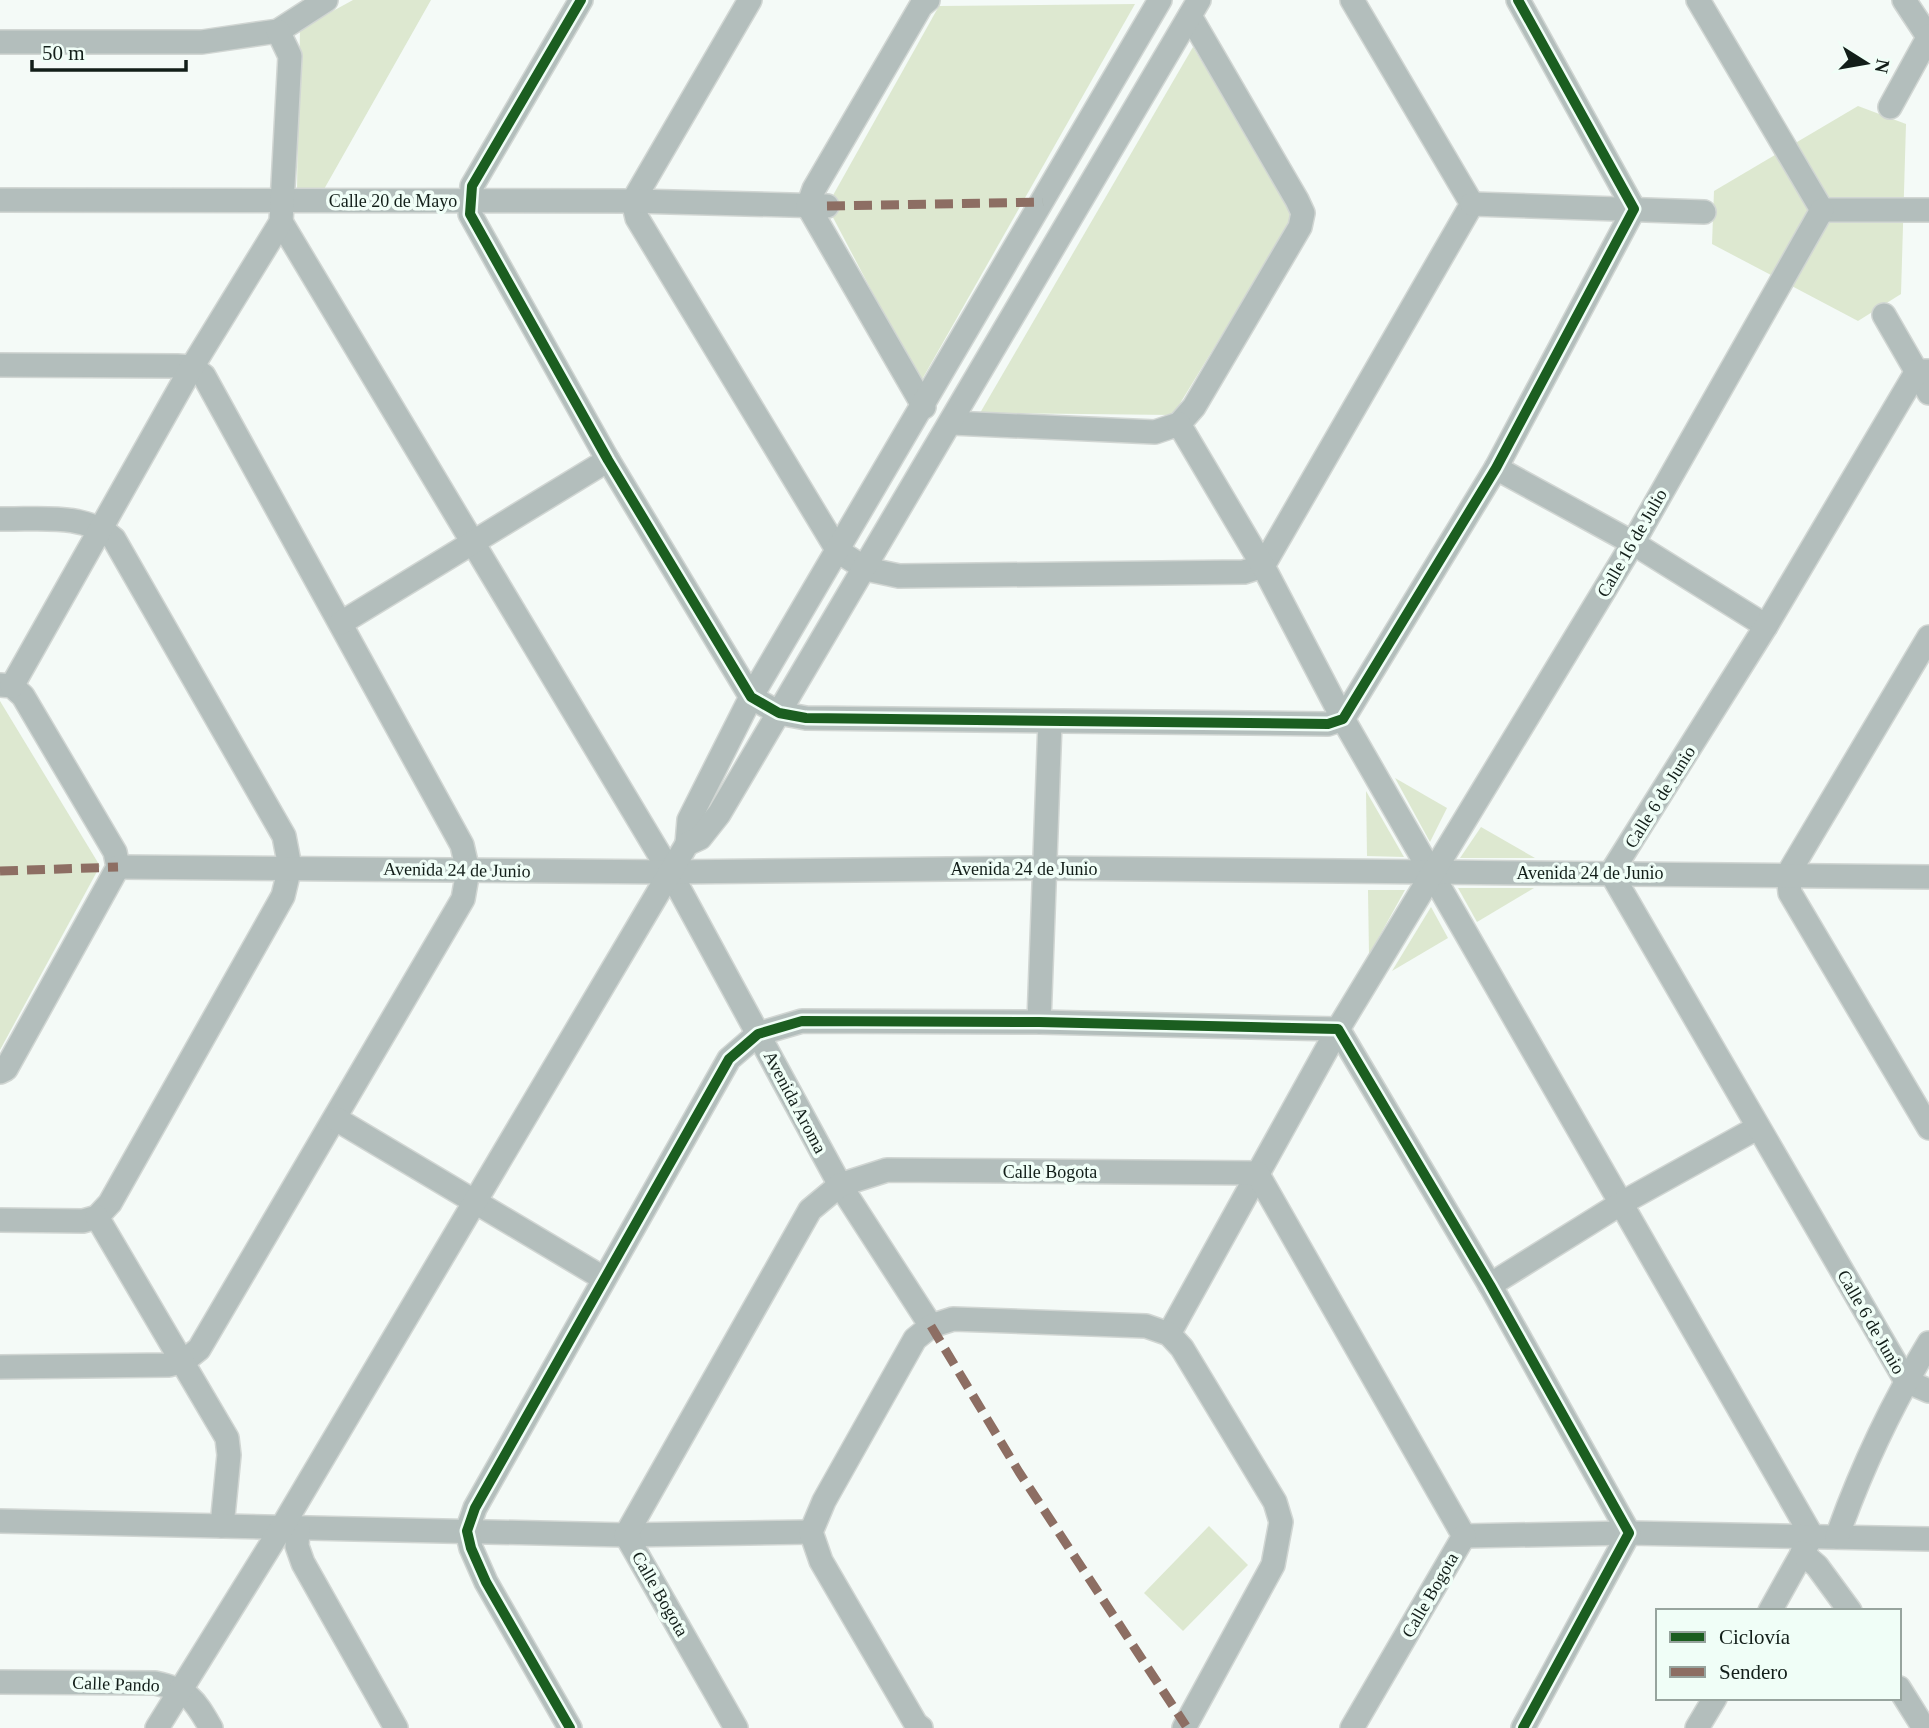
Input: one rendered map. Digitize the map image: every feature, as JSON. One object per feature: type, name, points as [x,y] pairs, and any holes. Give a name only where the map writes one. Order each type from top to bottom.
[{"type":"street","points":[[0,42],[202,42],[278,31],[326,0]]},
{"type":"street","points":[[581,0],[471,186],[470,214],[608,460],[751,696],[779,713],[806,718],[1050,722],[1328,724],[1343,719],[1496,468],[1634,209]]},
{"type":"street","points":[[750,0],[633,201],[637,218],[838,551],[866,569],[913,576],[1244,572],[1263,566],[1472,204]]},
{"type":"street","points":[[924,407],[818,206],[814,189],[921,6],[928,0]]},
{"type":"street","points":[[157,1728],[179,1688],[290,1527],[474,1202],[687,844],[689,820],[751,696],[924,407],[1160,0]]},
{"type":"street","points":[[1352,0],[1472,204]]},
{"type":"street","points":[[1518,0],[1634,209]]},
{"type":"street","points":[[1698,0],[1822,210],[1929,210]]},
{"type":"street","points":[[1890,107],[1928,37],[1904,0]]},
{"type":"street","points":[[952,423],[1155,432],[1179,424],[1194,407],[1293,239],[1303,213],[1195,8]]},
{"type":"street","points":[[687,844],[700,838],[719,814],[1195,8]]},
{"type":"street","points":[[0,1072],[6,1069],[118,867],[115,852],[23,696],[6,685],[102,529],[283,211],[290,56],[278,31]]},
{"type":"street","name":"Calle 20 de Mayo","points":[[0,200],[283,211],[470,201],[633,201],[818,206]]},
{"type":"street","points":[[1472,204],[1704,212]]},
{"type":"street","name":"Calle 16 de Julio","points":[[1169,1334],[1338,1029],[1633,543],[1822,210]]},
{"type":"street","name":"Avenida Aroma","points":[[283,211],[670,872],[840,1185],[931,1326]]},
{"type":"street","points":[[1884,315],[1923,371],[1929,393]]},
{"type":"street","points":[[0,365],[192,368],[204,376],[462,845],[468,871],[463,899],[200,1349],[184,1361],[169,1365],[0,1367]]},
{"type":"street","name":"Calle 6 de Junio","points":[[1906,1381],[1611,873],[1923,371]]},
{"type":"street","points":[[1179,424],[1263,566],[1343,719],[1434,873],[1620,1204],[1818,1566],[1849,1609]]},
{"type":"street","points":[[341,622],[608,460]]},
{"type":"street","points":[[1496,468],[1633,543],[1766,626]]},
{"type":"street","points":[[0,519],[81,521],[102,529],[114,539],[284,836],[290,867],[283,896],[110,1203],[97,1217],[83,1221],[0,1220]]},
{"type":"street","points":[[1929,637],[1788,874],[1790,892],[1929,1128]]},
{"type":"street","points":[[1039,1022],[1050,722]]},
{"type":"street","name":"Avenida 24 de Junio","points":[[118,867],[670,872],[1045,868],[1929,877]]},
{"type":"street","points":[[570,1728],[486,1582],[467,1531],[475,1508],[729,1059],[758,1034],[802,1021],[1039,1022],[1338,1029],[1490,1285],[1629,1533]]},
{"type":"street","points":[[336,1119],[603,1278]]},
{"type":"street","points":[[1490,1285],[1620,1204],[1757,1128]]},
{"type":"street","name":"Calle Bogota","points":[[736,1728],[626,1535],[810,1210],[840,1185],[887,1170],[1257,1173],[1464,1536],[1352,1728]]},
{"type":"street","points":[[97,1217],[227,1438],[229,1455],[222,1526]]},
{"type":"street","points":[[921,1728],[915,1724],[821,1561],[811,1532],[824,1501],[915,1339],[931,1326],[953,1319],[1146,1326],[1169,1334],[1182,1348],[1275,1502],[1281,1522],[1273,1565],[1184,1728]]},
{"type":"street","points":[[1837,1536],[1850,1498],[1906,1381],[1929,1343]]},
{"type":"street","points":[[1906,1381],[1929,1391]]},
{"type":"street","points":[[0,1521],[626,1535],[811,1532]]},
{"type":"street","points":[[290,1527],[303,1563],[396,1728]]},
{"type":"street","points":[[1523,1728],[1629,1533]]},
{"type":"street","points":[[1464,1536],[1629,1533],[1807,1545],[1837,1536],[1929,1539]]},
{"type":"street","points":[[1771,1609],[1807,1545]]},
{"type":"street","name":"Calle Pando","points":[[0,1682],[155,1684],[179,1688],[194,1699],[211,1728]]},
{"type":"street","points":[[1901,1691],[1921,1723]]},
{"type":"street","points":[[1697,1728],[1714,1700]]},
{"type":"green space","points":[[353,0],[431,0],[323,191],[297,192],[298,120],[287,112],[299,92],[300,29]]},
{"type":"green space","points":[[1135,4],[920,383],[827,206],[939,6]]},
{"type":"green space","points":[[1193,47],[1295,215],[1173,415],[980,413]]},
{"type":"green space","points":[[1858,106],[1906,124],[1901,294],[1858,321],[1712,244],[1714,191]]},
{"type":"green space","points":[[0,701],[100,866],[0,1050]]},
{"type":"green space","points":[[1395,778],[1447,808],[1430,842]]},
{"type":"green space","points":[[1366,791],[1404,857],[1367,856]]},
{"type":"green space","points":[[1481,827],[1535,858],[1460,858]]},
{"type":"green space","points":[[1458,888],[1534,888],[1477,922]]},
{"type":"green space","points":[[1368,890],[1405,890],[1369,955]]},
{"type":"green space","points":[[1431,907],[1448,938],[1392,971]]},
{"type":"green space","points":[[1209,1526],[1248,1565],[1183,1631],[1144,1593]]},
{"type":"marked path","points":[[827,206],[1043,202]]},
{"type":"marked path","points":[[0,871],[118,867]]},
{"type":"marked path","points":[[931,1326],[1019,1472],[1186,1726]]},
{"type":"cycle path","points":[[581,0],[472,186],[470,214],[608,460],[751,697],[779,713],[806,718],[1328,724],[1343,719],[1496,468],[1634,209],[1518,0]]},
{"type":"cycle path","points":[[570,1728],[486,1582],[471,1548],[467,1531],[475,1508],[729,1059],[758,1034],[802,1021],[1039,1022],[1338,1029],[1490,1285],[1629,1533],[1523,1728]]}]
